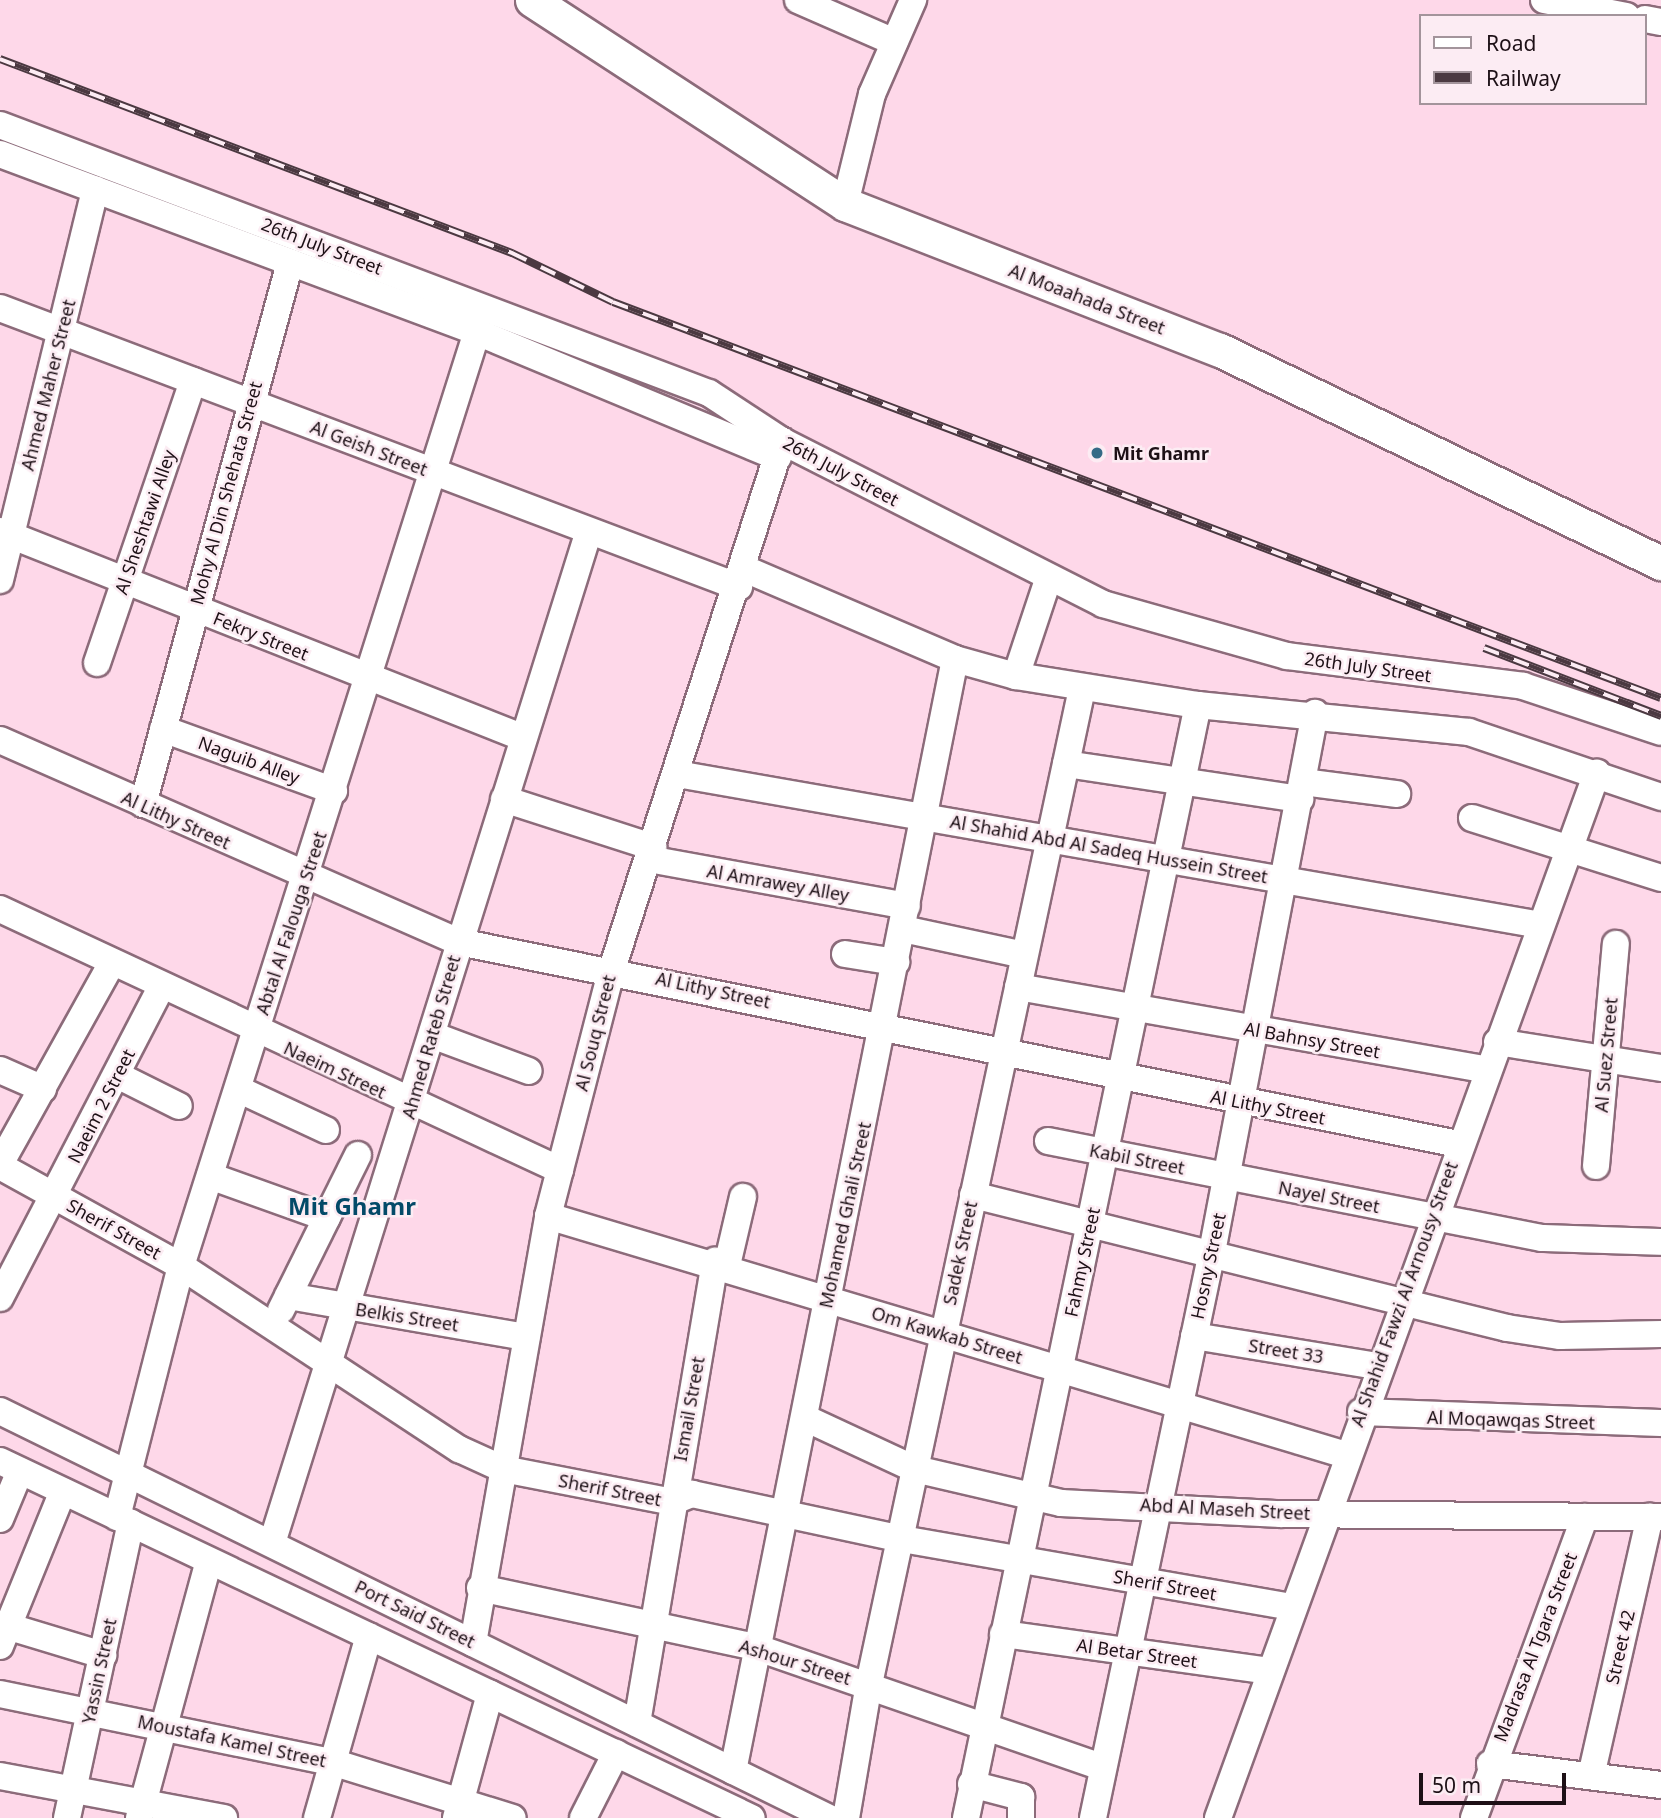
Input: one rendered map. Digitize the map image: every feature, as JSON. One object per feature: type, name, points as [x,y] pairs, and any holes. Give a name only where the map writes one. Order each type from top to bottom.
[{"type":"main road","name":"Al Moaahada Street","points":[[532,0],[845,204],[1220,350],[1661,563]]},
{"type":"street","points":[[799,0],[894,42]]},
{"type":"street","points":[[845,204],[872,94],[913,0]]},
{"type":"street","points":[[1544,0],[1616,14]]},
{"type":"street","name":"26th July Street","points":[[0,125],[682,382],[735,407],[780,449]]},
{"type":"street","name":"26th July Street","points":[[1,159],[95,190],[477,332],[780,449],[1102,604],[1287,656],[1523,686],[1661,732]]},
{"type":"street","name":"Ahmed Maher Street","points":[[0,580],[6,533],[61,332],[95,190]]},
{"type":"street","name":"Mohy Al Din Shehata Street","points":[[143,804],[290,263]]},
{"type":"street","name":"Al Geish Street","points":[[0,308],[590,531],[742,578]]},
{"type":"street","name":"Abtal Al Falouga Street","points":[[124,1520],[128,1472],[181,1266],[437,473],[477,332]]},
{"type":"street","name":"Al Sheshtawi Alley","points":[[97,663],[193,381]]},
{"type":"street","name":"Al Souq Street","points":[[473,1643],[480,1588],[548,1216],[612,969],[742,578],[780,449]]},
{"type":"street","name":"Ahmed Rateb Street","points":[[272,1543],[326,1359],[412,1105],[459,942],[590,531]]},
{"type":"street","name":"Fekry Street","points":[[6,533],[370,681],[524,738]]},
{"type":"street","points":[[742,578],[955,659],[1016,676],[1082,689],[1198,705],[1315,713],[1469,732],[1597,773],[1661,797]]},
{"type":"street","points":[[1016,676],[1048,580]]},
{"type":"street","name":"Mohamed Ghali Street","points":[[733,1771],[755,1647],[805,1418],[955,659]]},
{"type":"street","name":"Sadek Street","points":[[846,1818],[869,1684],[1082,689]]},
{"type":"street","name":"Fahmy Street","points":[[966,1818],[1090,1223],[1170,861],[1198,705]]},
{"type":"street","name":"Hosny Street","points":[[1093,1818],[1101,1767],[1212,1252],[1315,713]]},
{"type":"street","name":"Naguib Alley","points":[[163,729],[334,791]]},
{"type":"street","name":"Al Lithy Street","points":[[0,740],[306,878],[459,942],[612,969],[1122,1077],[1458,1144]]},
{"type":"street","points":[[1066,764],[1185,784],[1397,794]]},
{"type":"street","name":"Al Shahid Fawzi Al Arnousy Street","points":[[1218,1818],[1328,1514],[1346,1455],[1431,1217],[1597,773]]},
{"type":"street","name":"Al Shahid Abd Al Sadeq Hussein Street","points":[[677,774],[1540,925]]},
{"type":"street","name":"Al Amrawey Alley","points":[[504,799],[651,853],[905,917],[1024,955]]},
{"type":"street","points":[[1472,818],[1571,845],[1661,878]]},
{"type":"street","name":"Naeim Street","points":[[0,909],[256,1033],[560,1170]]},
{"type":"street","name":"Al Suez Street","points":[[1596,1166],[1615,944]]},
{"type":"street","points":[[845,954],[896,962]]},
{"type":"street","points":[[0,1165],[112,963]]},
{"type":"street","name":"Naeim 2 Street","points":[[0,1298],[161,987]]},
{"type":"street","name":"Al Bahnsy Street","points":[[1018,987],[1487,1070]]},
{"type":"street","points":[[432,1035],[528,1071]]},
{"type":"street","points":[[1497,1042],[1661,1068]]},
{"type":"street","points":[[0,1070],[43,1089]]},
{"type":"street","points":[[117,1075],[179,1106]]},
{"type":"street","points":[[238,1089],[326,1130]]},
{"type":"street","name":"Kabil Street","points":[[1048,1141],[1226,1177]]},
{"type":"street","points":[[274,1325],[358,1155]]},
{"type":"street","name":"Sherif Street","points":[[0,1165],[181,1266],[326,1359],[459,1450],[503,1469],[672,1502],[692,1494],[902,1539],[1293,1607]]},
{"type":"street","points":[[210,1177],[327,1218]]},
{"type":"street","name":"Nayel Street","points":[[1226,1177],[1542,1238],[1661,1242]]},
{"type":"street","points":[[972,1195],[1402,1301],[1560,1336],[1661,1334]]},
{"type":"street","name":"Ismail Street","points":[[637,1723],[650,1626],[672,1502],[721,1263],[743,1197]]},
{"type":"street","name":"Om Kawkab Street","points":[[548,1216],[721,1263],[828,1296],[942,1337],[1060,1368],[1346,1455]]},
{"type":"street","name":"Belkis Street","points":[[288,1296],[526,1337]]},
{"type":"street","name":"Street 33","points":[[1194,1336],[1378,1366]]},
{"type":"street","name":"Port Said Street","points":[[0,1411],[829,1818]]},
{"type":"street","name":"Al Moqawqas Street","points":[[1361,1412],[1661,1423]]},
{"type":"street","name":"Abd Al Maseh Street","points":[[805,1418],[915,1469],[1033,1496],[1158,1507],[1328,1514],[1655,1517]]},
{"type":"street","points":[[0,1519],[10,1466],[752,1818]]},
{"type":"street","points":[[63,1491],[3,1632],[103,1655]]},
{"type":"street","name":"Madrasa Al Tgara Street","points":[[1474,1818],[1490,1764],[1585,1517]]},
{"type":"street","name":"Street 42","points":[[1591,1776],[1655,1517]]},
{"type":"street","name":"Yassin Street","points":[[67,1818],[103,1655],[124,1520]]},
{"type":"street","points":[[141,1810],[209,1561]]},
{"type":"street","name":"Ashour Street","points":[[480,1588],[755,1647],[869,1684],[1101,1767]]},
{"type":"street","name":"Al Betar Street","points":[[1003,1634],[1270,1671]]},
{"type":"street","points":[[317,1818],[369,1636]]},
{"type":"street","name":"Moustafa Kamel Street","points":[[0,1694],[166,1725],[332,1762],[459,1808],[513,1818]]},
{"type":"street","points":[[459,1808],[490,1694]]},
{"type":"street","points":[[583,1818],[616,1754]]},
{"type":"street","points":[[1490,1764],[1661,1785]]},
{"type":"street","points":[[0,1776],[74,1787],[141,1810],[224,1818]]},
{"type":"street","points":[[971,1784],[1018,1795],[1021,1818]]},
{"type":"railway","points":[[0,59],[512,253],[613,302],[1661,698]]},
{"type":"railway","points":[[1484,648],[1661,716]]},
{"type":"place","name":"Mit Ghamr","points":[[1097,453]]},
{"type":"district","name":"Mit Ghamr","points":[[352,1206]]}]
